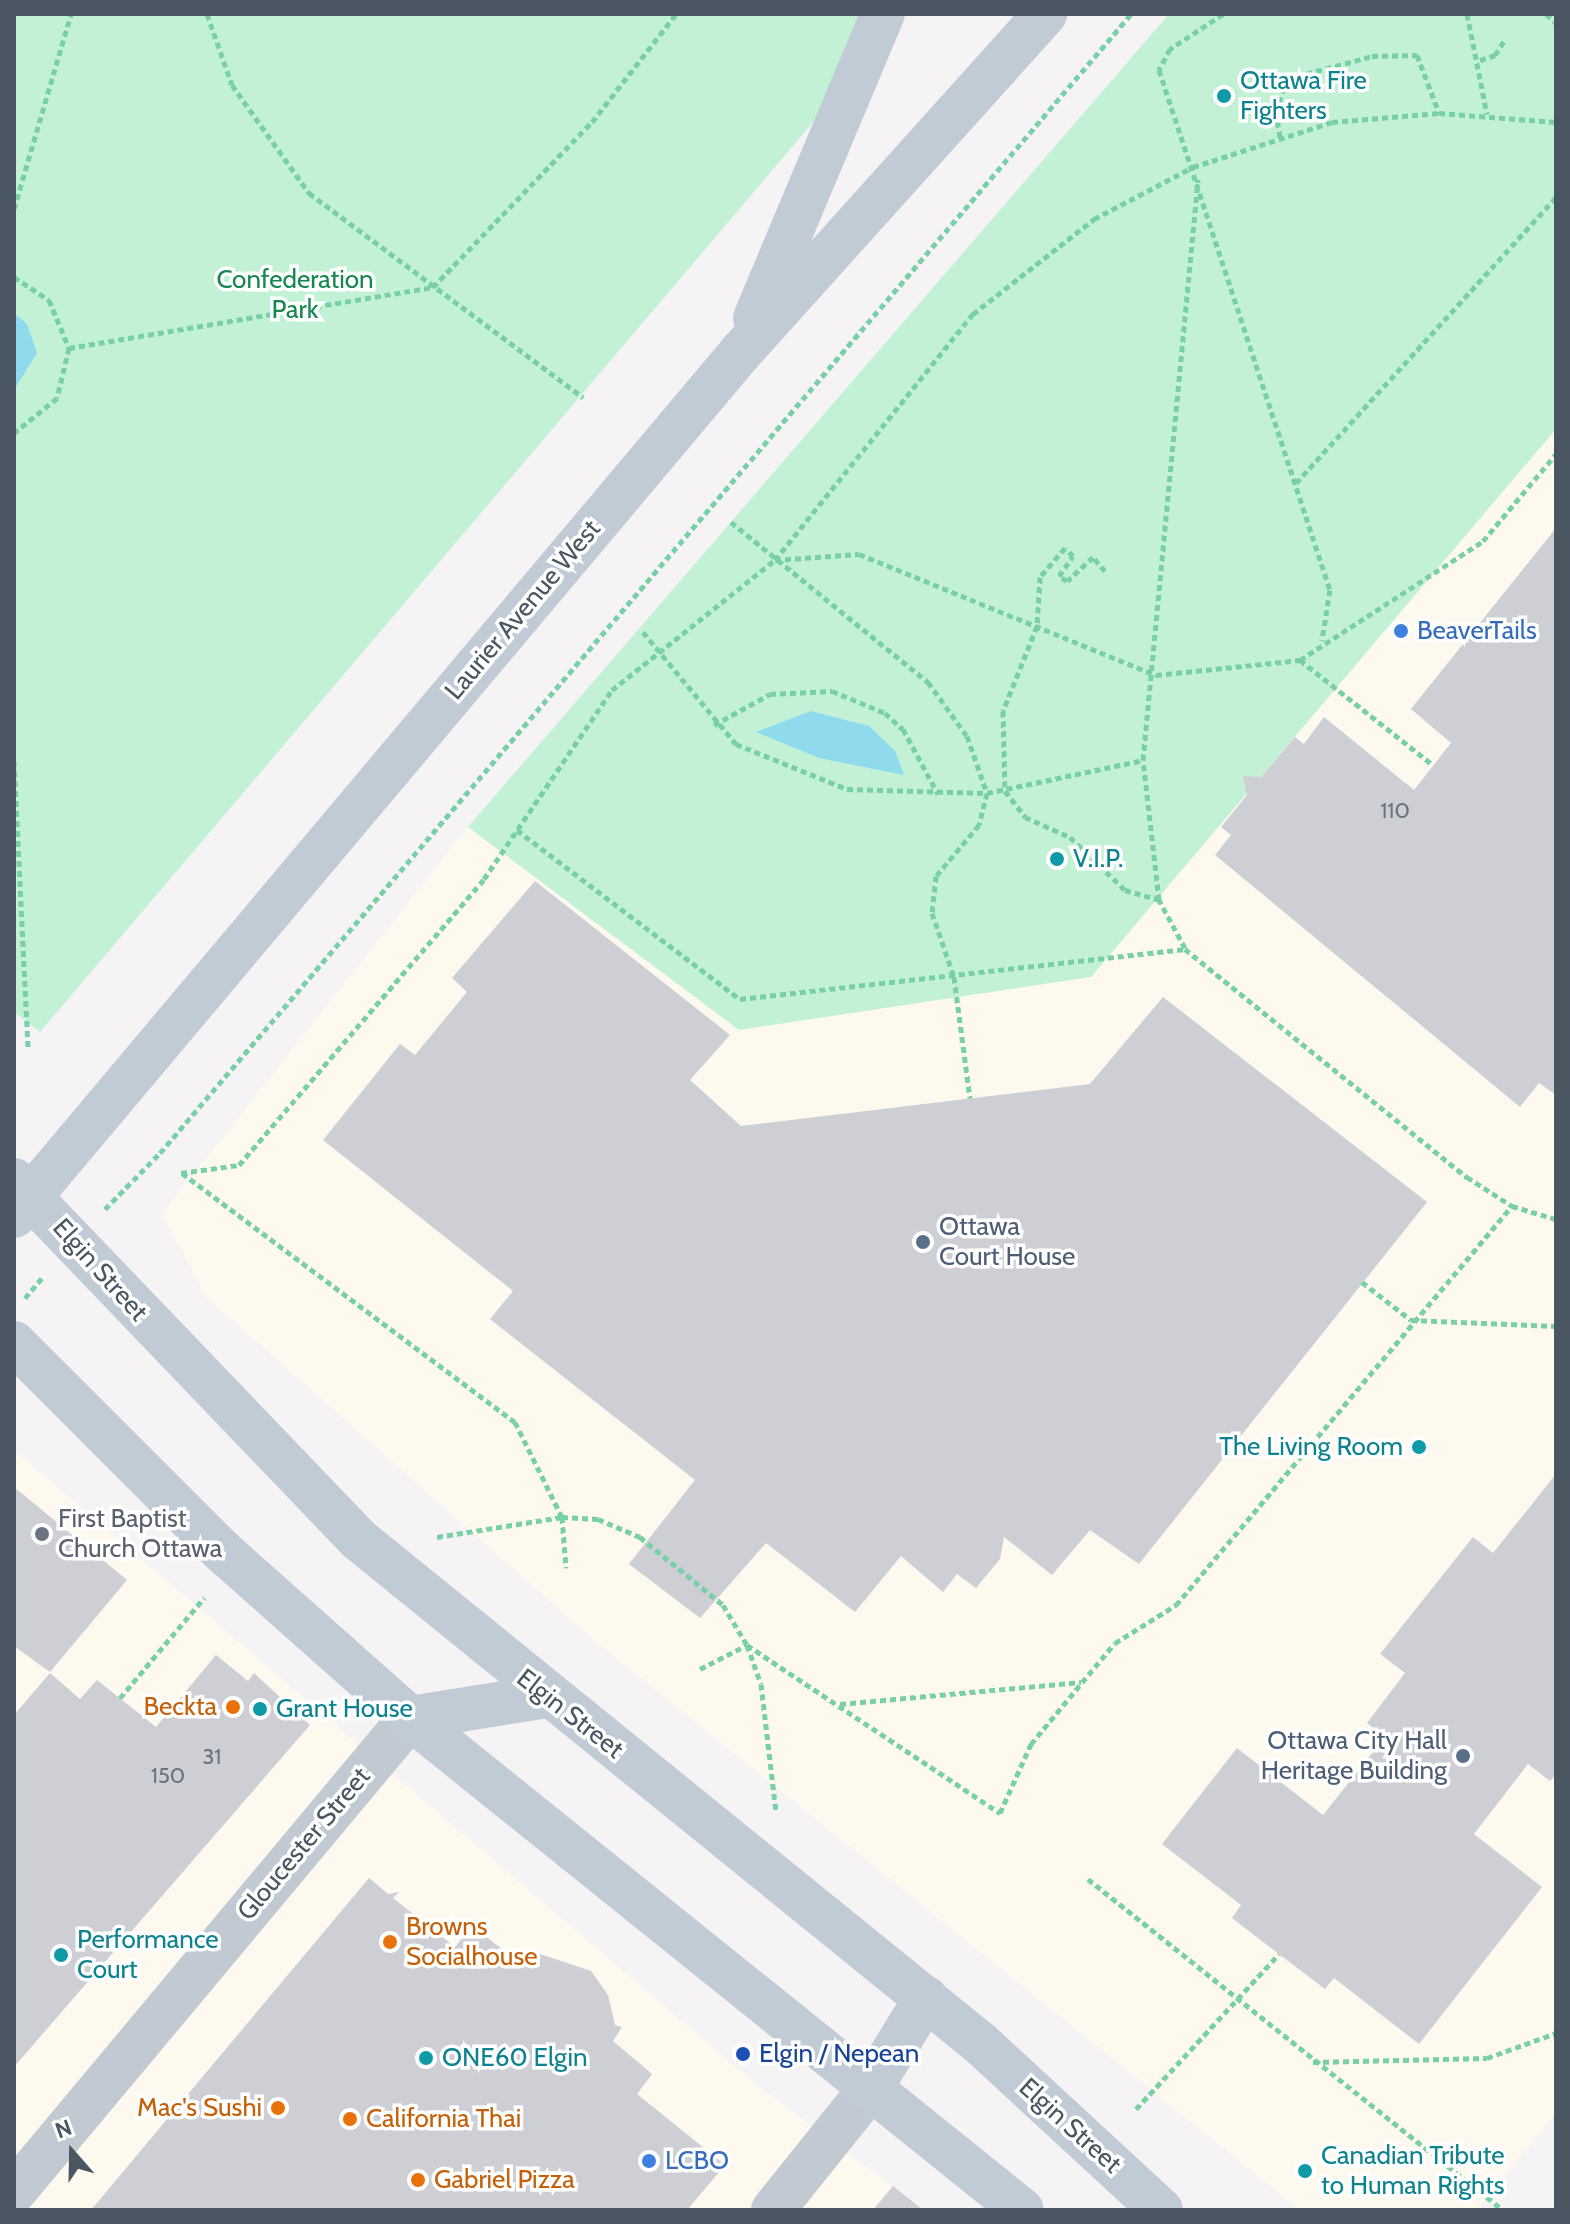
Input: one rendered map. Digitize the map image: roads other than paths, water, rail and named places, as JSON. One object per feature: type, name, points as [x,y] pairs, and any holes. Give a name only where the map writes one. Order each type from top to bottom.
[{"type":"main road","points":[[740,353],[883,14]]},
{"type":"main road","name":"Laurier Avenue West","points":[[19,1197],[740,353],[1045,14]]},
{"type":"main road","name":"Elgin Street","points":[[19,1197],[296,1482],[547,1696],[926,1998],[1161,2210]]},
{"type":"main road","points":[[14,1343],[222,1551],[410,1718],[1022,2210]]},
{"type":"main road","points":[[410,1718],[547,1696]]},
{"type":"main road","points":[[870,2089],[926,1998]]},
{"type":"street","name":"Gloucester Street","points":[[14,2192],[410,1718]]},
{"type":"street","points":[[773,2210],[870,2089]]},
{"type":"water","points":[[14,313],[27,324],[37,353],[14,390]]},
{"type":"water","points":[[811,711],[869,726],[895,751],[904,775],[819,758],[756,732]]},
{"type":"place","name":"Ottawa Fire Fighters","points":[[1224,96]]},
{"type":"place","name":"BeaverTails","points":[[1401,631]]},
{"type":"place","name":"V.I.P.","points":[[1057,859]]},
{"type":"place","name":"Ottawa Court House","points":[[923,1242]]},
{"type":"place","name":"The Living Room","points":[[1419,1447]]},
{"type":"place","name":"First Baptist Church Ottawa","points":[[42,1534]]},
{"type":"place","name":"Beckta","points":[[233,1707]]},
{"type":"place","name":"Grant House","points":[[260,1709]]},
{"type":"place","name":"Ottawa City Hall Heritage Building","points":[[1463,1756]]},
{"type":"place","name":"Browns Socialhouse","points":[[390,1942]]},
{"type":"place","name":"Performance Court","points":[[61,1955]]},
{"type":"place","name":"Elgin / Nepean","points":[[743,2054]]},
{"type":"place","name":"ONE60 Elgin","points":[[426,2058]]},
{"type":"place","name":"Mac's Sushi","points":[[278,2108]]},
{"type":"place","name":"California Thai","points":[[350,2119]]},
{"type":"place","name":"LCBO","points":[[649,2161]]},
{"type":"place","name":"Canadian Tribute to Human Rights","points":[[1305,2171]]},
{"type":"place","name":"Gabriel Pizza","points":[[418,2180]]},
{"type":"park label","name":"Confederation Park","points":[[295,295]]}]
